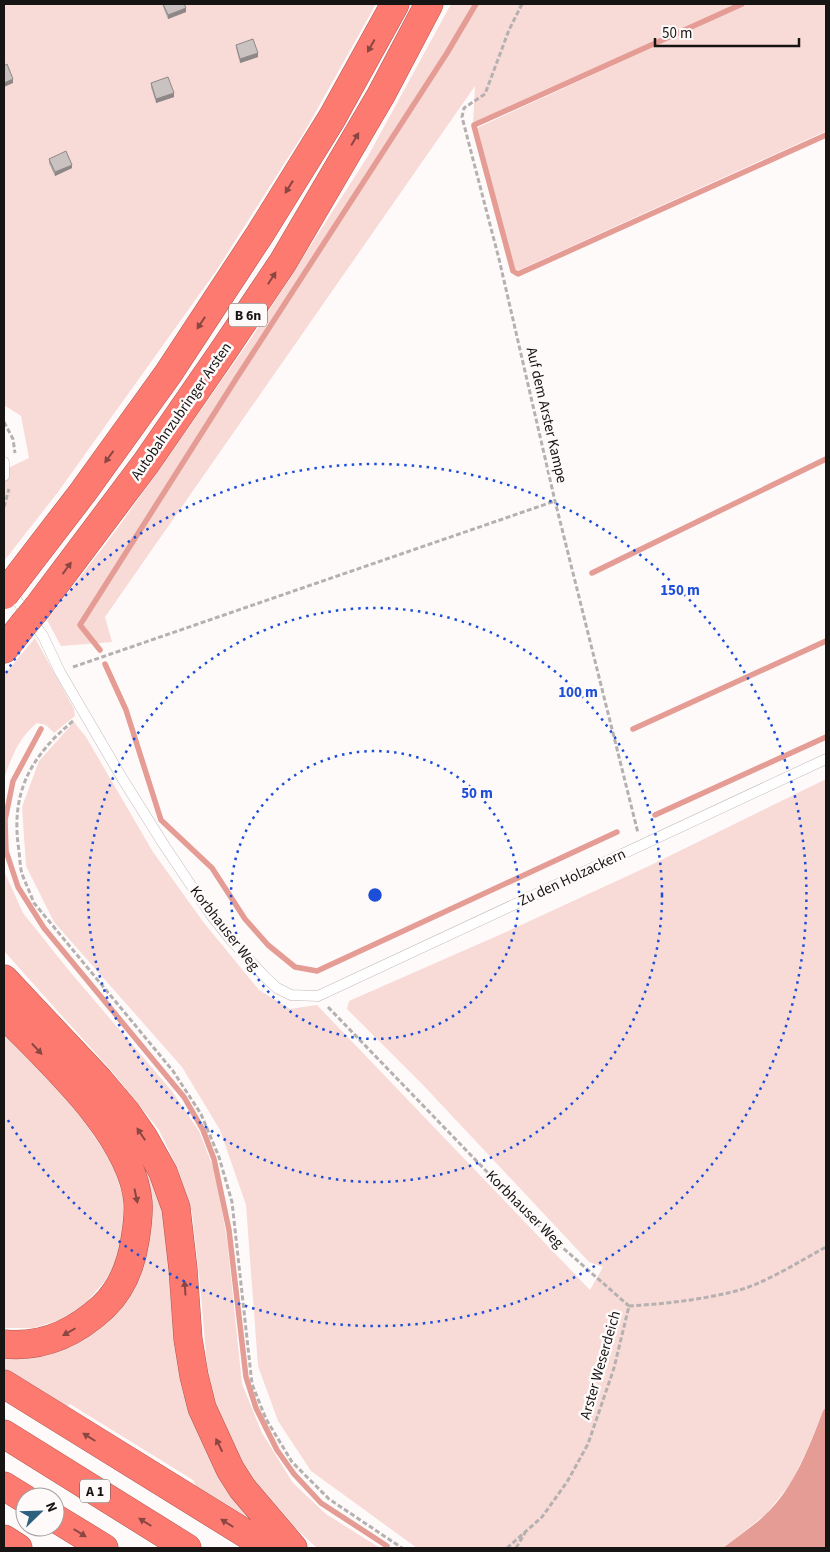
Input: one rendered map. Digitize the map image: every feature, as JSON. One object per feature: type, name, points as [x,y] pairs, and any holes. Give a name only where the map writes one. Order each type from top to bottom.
[{"type":"highway","name":"B 6n","points":[[7,587],[83,492],[190,341],[260,234],[332,118],[395,4]]},
{"type":"highway","name":"Autobahnzubringer Arsten","points":[[4,649],[146,462],[283,262],[381,95],[429,4]]},
{"type":"highway","points":[[4,979],[99,1080],[126,1112],[164,1172],[176,1208],[184,1269],[188,1339],[202,1408],[230,1469],[242,1488],[293,1548]]},
{"type":"highway","points":[[4,1014],[83,1097],[101,1120],[130,1170],[138,1201],[137,1229],[133,1255],[123,1280],[110,1300],[94,1316],[61,1337],[39,1344],[4,1344]]},
{"type":"highway","points":[[4,1384],[269,1548]]},
{"type":"highway","name":"A 1","points":[[4,1434],[187,1548]]},
{"type":"highway","points":[[4,1486],[15,1493]]},
{"type":"highway","points":[[65,1524],[104,1548]]},
{"type":"highway","points":[[4,1539],[18,1548]]},
{"type":"lane","points":[[4,462],[4,476]]},
{"type":"lane","name":"Korbhauser Weg","points":[[7,587],[43,636],[60,672],[164,845],[211,915],[231,940],[277,988],[291,995],[318,996]]},
{"type":"lane","name":"Zu den Holzackern","points":[[318,996],[826,759]]},
{"type":"path","name":"Auf dem Arster Kampe","points":[[522,4],[509,30],[484,94],[464,108],[462,117],[500,259],[555,501],[641,845]]},
{"type":"path","points":[[60,672],[555,501]]},
{"type":"path","points":[[84,712],[53,737],[34,763],[22,788],[16,811],[17,840],[22,873],[34,902],[173,1071],[201,1114],[219,1157],[232,1202],[252,1384],[266,1419],[292,1462],[329,1499],[402,1548]]},
{"type":"path","name":"Korbhauser Weg","points":[[318,996],[546,1233],[629,1306]]},
{"type":"path","name":"Arster Weserdeich","points":[[507,1548],[542,1517],[567,1482],[588,1444],[614,1368],[629,1306],[662,1304],[733,1292],[756,1283],[826,1247]]},
{"type":"path","points":[[516,1548],[528,1528]]},
{"type":"shaded area","points":[[4,4],[376,4],[305,131],[216,271],[58,492],[4,561],[4,470],[29,458],[21,416],[4,405]]},
{"type":"shaded area","points":[[451,4],[737,4],[473,123],[475,86],[105,617],[112,642],[61,646],[47,620],[117,529],[250,340],[368,156]]},
{"type":"shaded area","points":[[747,4],[826,4],[826,131],[519,270],[515,269],[477,128]]},
{"type":"shaded area","points":[[35,638],[74,709],[75,716],[54,733],[46,725],[37,723],[16,748],[4,779],[4,675]]},
{"type":"shaded area","points":[[74,722],[86,737],[153,852],[204,923],[259,990],[290,1009],[317,1005],[590,1290],[603,1267],[589,1262],[424,1086],[347,1009],[349,1001],[506,932],[649,866],[826,779],[826,1407],[791,1483],[766,1514],[723,1548],[417,1548],[311,1471],[278,1421],[258,1366],[246,1205],[220,1130],[182,1067],[54,922],[26,866],[22,807],[39,761]]},
{"type":"shaded area","points":[[4,871],[23,913],[71,973],[171,1090],[199,1131],[215,1172],[227,1239],[242,1384],[262,1433],[293,1483],[326,1514],[380,1548],[317,1548],[272,1507],[243,1467],[221,1420],[208,1379],[192,1212],[177,1167],[159,1130],[115,1075],[4,951]]},
{"type":"shaded area","points":[[4,992],[138,1144],[168,1211],[183,1380],[258,1529],[199,1492],[193,1480],[70,1404],[65,1408],[4,1370],[4,1355],[35,1356],[63,1350],[86,1337],[148,1214]]},
{"type":"shaded area","points":[[4,1035],[39,1068],[83,1120],[112,1162],[126,1206],[126,1245],[105,1281],[75,1315],[34,1328],[4,1328]]},
{"type":"shaded area","points":[[826,1407],[826,1548],[723,1548],[765,1515],[784,1492],[800,1466]]},
{"type":"building","points":[[163,4],[184,4],[186,8],[168,15]]},
{"type":"building","points":[[253,39],[258,53],[240,59],[236,45]]},
{"type":"building","points":[[7,64],[13,79],[4,83],[4,66]]},
{"type":"building","points":[[168,77],[174,93],[156,99],[151,83]]},
{"type":"building","points":[[66,151],[72,165],[55,172],[49,159]]},
{"type":"waterway","points":[[100,650],[80,625],[236,379],[447,53],[476,4]]},
{"type":"waterway","points":[[474,125],[742,4]]},
{"type":"waterway","points":[[474,126],[513,271],[518,274],[826,135]]},
{"type":"waterway","points":[[592,573],[826,459]]},
{"type":"waterway","points":[[633,729],[826,641]]},
{"type":"waterway","points":[[105,664],[126,710],[161,820],[212,868],[245,919],[268,945],[295,967],[317,971],[617,832]]},
{"type":"waterway","points":[[41,729],[13,781],[5,820],[6,851],[18,887],[44,928],[184,1097],[203,1130],[214,1159],[229,1230],[246,1377],[256,1408],[277,1450],[294,1474],[321,1503],[387,1546]]},
{"type":"waterway","points":[[655,815],[826,737]]}]
